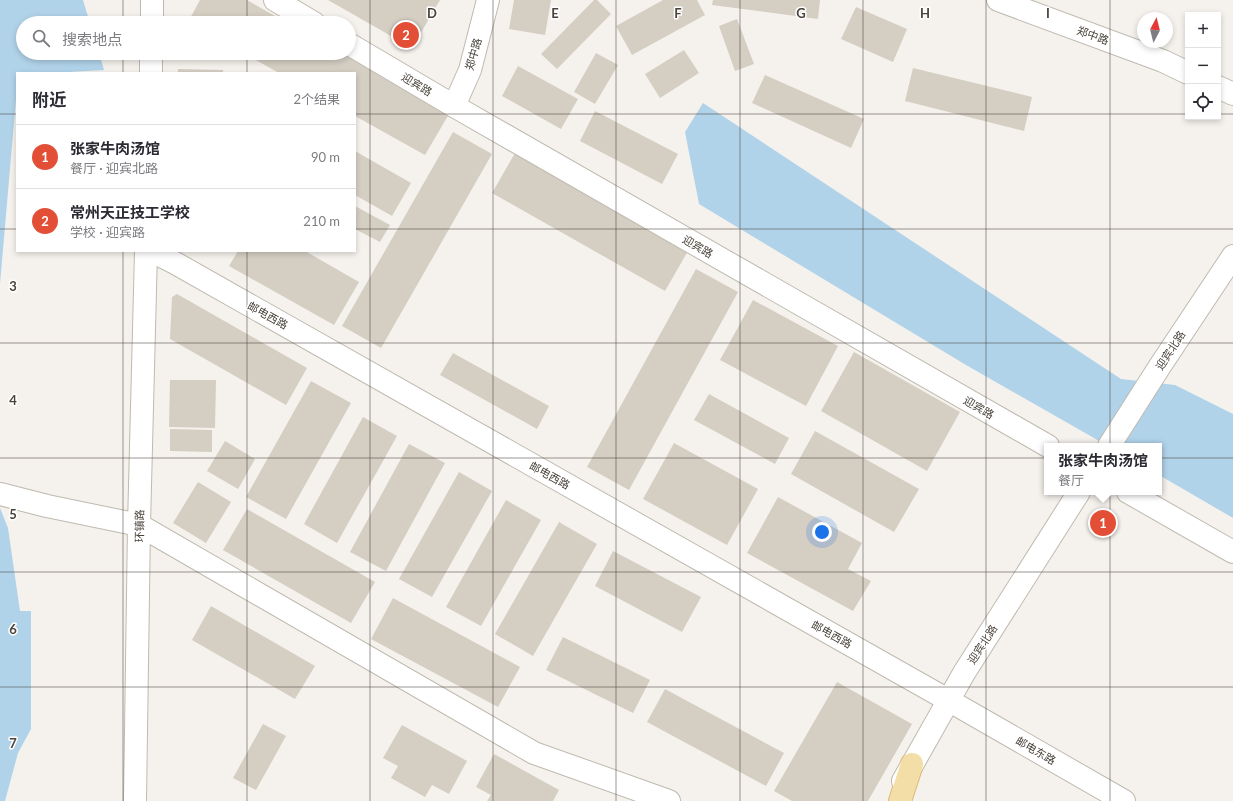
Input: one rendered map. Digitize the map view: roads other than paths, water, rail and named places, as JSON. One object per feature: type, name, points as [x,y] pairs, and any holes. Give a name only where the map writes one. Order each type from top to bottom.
[{"type":"main road","points":[[900,801],[912,764]]},
{"type":"street","points":[[152,0],[152,16]]},
{"type":"street","points":[[275,0],[302,16]]},
{"type":"street","name":"郑中路","points":[[454,106],[470,70],[488,0]]},
{"type":"street","name":"郑中路","points":[[998,0],[1163,61],[1185,72]]},
{"type":"street","name":"迎宾路","points":[[356,48],[454,106],[1044,444]]},
{"type":"street","points":[[151,60],[151,72]]},
{"type":"street","points":[[1221,88],[1233,94]]},
{"type":"street","name":"环镇路","points":[[135,801],[139,525],[146,252]]},
{"type":"street","name":"邮电西路","points":[[153,252],[188,270],[948,700]]},
{"type":"street","name":"迎宾北路","points":[[1111,443],[1233,256]]},
{"type":"street","points":[[0,494],[47,506],[139,525],[534,753],[668,801]]},
{"type":"street","name":"迎宾北路","points":[[892,801],[964,673],[1077,495]]},
{"type":"street","points":[[1133,495],[1233,552]]},
{"type":"street","name":"邮电东路","points":[[948,700],[1124,801]]},
{"type":"water","points":[[0,0],[83,0],[88,16],[16,16],[16,60],[101,60],[104,70],[16,72],[16,100],[0,284]]},
{"type":"water","points":[[703,103],[1121,379],[1175,385],[1233,414],[1233,518],[1162,477],[1162,443],[1103,443],[966,365],[699,204],[685,132]]},
{"type":"water","points":[[0,508],[8,528],[20,611],[31,611],[31,729],[18,753],[5,801],[0,801]]},
{"type":"place","name":"常州天正技工学校","points":[[406,35]]},
{"type":"place","name":"张家牛肉汤馆","points":[[1103,523]]}]
